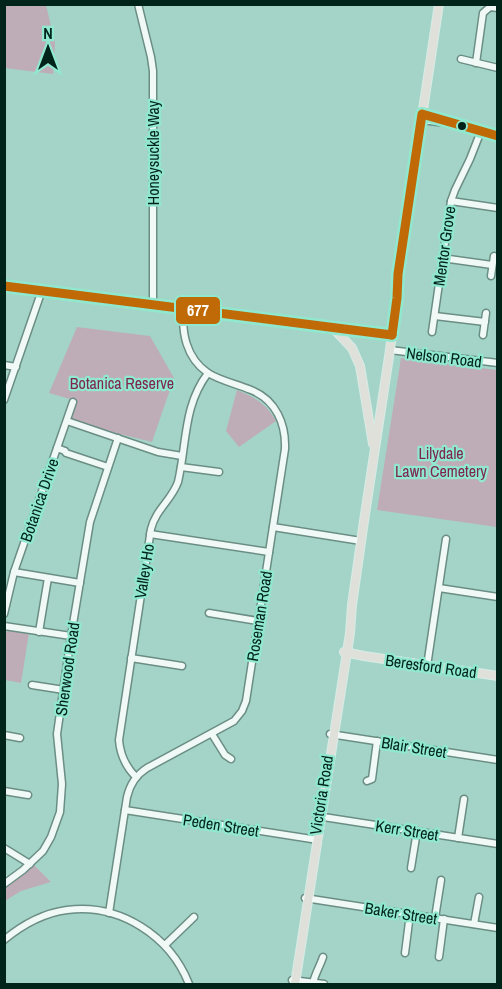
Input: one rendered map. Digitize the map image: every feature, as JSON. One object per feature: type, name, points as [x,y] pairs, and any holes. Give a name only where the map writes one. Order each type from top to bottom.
[{"type":"main road","name":"Victoria Road","points":[[294,982],[390,350],[398,274],[424,117],[439,4]]},
{"type":"main road","points":[[4,286],[392,335]]},
{"type":"main road","points":[[333,327],[352,349],[360,366],[374,454]]},
{"type":"main road","name":"Beresford Road","points":[[345,653],[498,676]]},
{"type":"street","name":"Honeysuckle Way","points":[[138,4],[153,71],[153,304]]},
{"type":"street","points":[[476,63],[484,12],[487,6],[498,8]]},
{"type":"street","points":[[461,59],[498,68]]},
{"type":"street","points":[[424,117],[464,125],[498,136]]},
{"type":"street","name":"Mentor Grove","points":[[432,332],[451,201],[471,159],[481,130]]},
{"type":"street","points":[[451,201],[498,208]]},
{"type":"street","points":[[491,276],[494,256]]},
{"type":"street","points":[[442,258],[492,265]]},
{"type":"street","points":[[4,400],[42,290]]},
{"type":"street","name":"Roseman Road","points":[[135,777],[147,768],[212,734],[234,720],[242,711],[246,701],[285,449],[283,424],[274,407],[259,394],[219,379],[208,373],[198,363],[186,344],[182,325],[184,308]]},
{"type":"street","points":[[483,334],[486,313]]},
{"type":"street","points":[[435,316],[485,322]]},
{"type":"street","name":"Nelson Road","points":[[390,350],[498,363]]},
{"type":"street","points":[[4,365],[16,367]]},
{"type":"street","name":"Valley Ho","points":[[135,777],[123,756],[119,740],[150,534],[156,515],[176,488],[192,402],[208,373]]},
{"type":"street","name":"Botanica Drive","points":[[4,614],[14,573],[73,402]]},
{"type":"street","points":[[67,421],[145,446],[183,454]]},
{"type":"street","name":"Sherwood Road","points":[[4,884],[30,864],[43,850],[51,837],[60,812],[62,784],[57,738],[71,636],[90,522],[118,438]]},
{"type":"street","points":[[57,448],[108,467]]},
{"type":"street","points":[[181,467],[219,472]]},
{"type":"street","points":[[273,527],[361,541]]},
{"type":"street","points":[[150,534],[268,552]]},
{"type":"street","points":[[427,666],[446,539]]},
{"type":"street","points":[[14,573],[80,583]]},
{"type":"street","points":[[39,632],[48,578]]},
{"type":"street","points":[[439,588],[498,597]]},
{"type":"street","points":[[209,613],[258,621]]},
{"type":"street","points":[[4,626],[71,636]]},
{"type":"street","points":[[131,658],[182,666]]},
{"type":"street","points":[[32,685],[64,690]]},
{"type":"street","points":[[212,734],[225,755],[231,759]]},
{"type":"street","points":[[4,735],[20,738]]},
{"type":"street","name":"Blair Street","points":[[332,735],[498,760]]},
{"type":"street","points":[[367,782],[372,779],[377,741]]},
{"type":"street","points":[[109,913],[125,810],[135,777]]},
{"type":"street","points":[[4,791],[28,795]]},
{"type":"street","points":[[458,838],[464,799]]},
{"type":"street","name":"Peden Street","points":[[125,810],[316,840]]},
{"type":"street","name":"Kerr Street","points":[[319,816],[498,844]]},
{"type":"street","points":[[411,868],[417,831]]},
{"type":"street","points":[[4,848],[30,864]]},
{"type":"street","points":[[435,918],[441,879]]},
{"type":"street","points":[[474,924],[479,897]]},
{"type":"street","name":"Baker Street","points":[[307,898],[498,928]]},
{"type":"street","points":[[4,940],[30,923],[67,910],[109,913],[134,922],[165,945],[189,984]]},
{"type":"street","points":[[405,953],[410,914]]},
{"type":"street","points":[[165,945],[194,917]]},
{"type":"street","points":[[439,957],[444,919]]},
{"type":"street","points":[[313,983],[322,957]]},
{"type":"street","points":[[294,982],[324,984]]},
{"type":"green space","points":[[5,4],[46,5],[55,43],[53,74],[5,68]]},
{"type":"green space","name":"Botanica Reserve","points":[[77,327],[150,336],[174,378],[152,442],[71,422],[77,401],[49,393]]},
{"type":"green space","name":"Lilydale Lawn Cemetery","points":[[401,358],[497,370],[497,527],[377,510]]},
{"type":"green space","points":[[237,390],[260,402],[276,421],[239,447],[226,431]]},
{"type":"green space","points":[[11,629],[29,633],[21,683],[5,680],[4,637]]},
{"type":"green space","points":[[34,865],[51,882],[21,891],[5,901],[5,888]]},
{"type":"transit line","name":"677","points":[[392,335],[398,274],[422,114],[498,136]]},
{"type":"transit line","name":"677","points":[[4,286],[392,335]]}]
